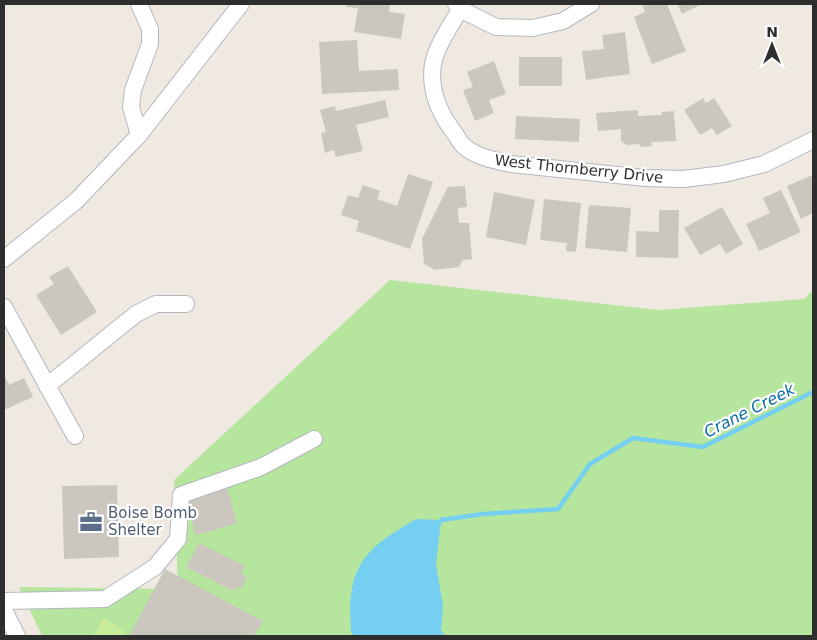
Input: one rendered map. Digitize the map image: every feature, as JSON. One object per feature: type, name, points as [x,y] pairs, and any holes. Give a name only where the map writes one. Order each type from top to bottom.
[{"type":"street","points":[[139,4],[150,29],[150,44],[133,90],[131,107],[139,134]]},
{"type":"street","points":[[4,259],[76,201],[139,134],[241,4]]},
{"type":"street","points":[[458,6],[496,27],[533,28],[563,21],[591,4]]},
{"type":"street","name":"West Thornberry Drive","points":[[458,6],[433,63],[433,83],[436,98],[445,121],[465,148],[490,160],[511,164],[646,178],[683,179],[724,174],[764,164],[813,140]]},
{"type":"street","points":[[47,386],[136,314],[156,304],[186,304]]},
{"type":"street","points":[[4,307],[75,436]]},
{"type":"street","points":[[4,601],[105,599],[155,567],[178,539],[180,495],[261,467],[314,438]]},
{"type":"street","points":[[4,610],[17,636]]},
{"type":"green space","points":[[390,280],[659,310],[804,299],[813,290],[813,636],[42,636],[19,587],[178,589],[174,480]]},
{"type":"green space","points":[[103,619],[125,630],[122,636],[94,636]]},
{"type":"water","points":[[416,519],[441,520],[436,564],[443,605],[441,630],[445,636],[354,636],[351,632],[350,600],[358,569],[365,558],[382,541]]},
{"type":"building","points":[[347,4],[390,4],[389,12],[405,14],[401,39],[354,32],[358,8],[346,7]]},
{"type":"building","points":[[642,4],[667,4],[686,51],[652,64],[634,17],[645,12]]},
{"type":"building","points":[[677,4],[702,4],[682,14]]},
{"type":"building","points":[[625,32],[630,74],[586,80],[582,51],[604,49],[602,35]]},
{"type":"building","points":[[357,40],[359,71],[398,69],[399,90],[322,94],[319,42]]},
{"type":"building","points":[[519,57],[562,57],[562,86],[519,86]]},
{"type":"building","points":[[494,61],[506,94],[489,100],[494,113],[475,121],[463,90],[473,87],[467,72]]},
{"type":"building","points":[[703,98],[706,103],[714,98],[732,126],[717,135],[712,128],[700,135],[684,110]]},
{"type":"building","points":[[385,100],[389,117],[356,125],[363,151],[336,157],[334,150],[325,153],[321,133],[326,132],[320,110],[335,106],[336,111]]},
{"type":"building","points":[[638,110],[638,116],[662,115],[662,112],[674,111],[676,141],[651,142],[652,146],[640,147],[640,144],[627,145],[621,141],[621,129],[598,131],[596,113]]},
{"type":"building","points":[[516,116],[580,119],[579,142],[515,139]]},
{"type":"building","points":[[408,174],[433,182],[410,249],[356,231],[359,221],[341,215],[348,195],[358,198],[363,185],[380,191],[377,199],[397,206]]},
{"type":"building","points":[[813,175],[813,213],[801,219],[787,186]]},
{"type":"building","points":[[465,186],[467,207],[458,208],[459,223],[469,223],[472,259],[463,260],[459,267],[435,270],[424,264],[422,239],[448,187]]},
{"type":"building","points":[[781,190],[801,232],[759,251],[746,224],[770,213],[763,198]]},
{"type":"building","points":[[494,192],[535,200],[526,245],[486,237]]},
{"type":"building","points":[[544,199],[581,203],[576,252],[566,251],[567,243],[540,240]]},
{"type":"building","points":[[589,205],[631,208],[627,252],[585,248]]},
{"type":"building","points":[[722,207],[743,244],[726,254],[720,244],[700,255],[684,228]]},
{"type":"building","points":[[659,210],[679,210],[678,258],[636,257],[636,231],[659,232]]},
{"type":"building","points":[[68,266],[97,312],[61,335],[36,295],[54,284],[49,277]]},
{"type":"building","points":[[4,375],[9,385],[24,378],[33,397],[4,410]]},
{"type":"building","name":"Boise Bomb Shelter","points":[[117,485],[119,557],[64,559],[62,486]]},
{"type":"building","points":[[227,486],[237,524],[195,535],[188,496]]},
{"type":"building","points":[[199,543],[245,566],[241,574],[247,577],[241,589],[236,587],[233,591],[186,567]]},
{"type":"building","points":[[165,569],[263,621],[254,636],[129,636]]},
{"type":"waterway","name":"Crane Creek","points":[[439,524],[441,520],[483,514],[558,509],[590,464],[633,438],[703,447],[813,392]]},
{"type":"place","name":"Boise Bomb Shelter","points":[[91,522]]}]
